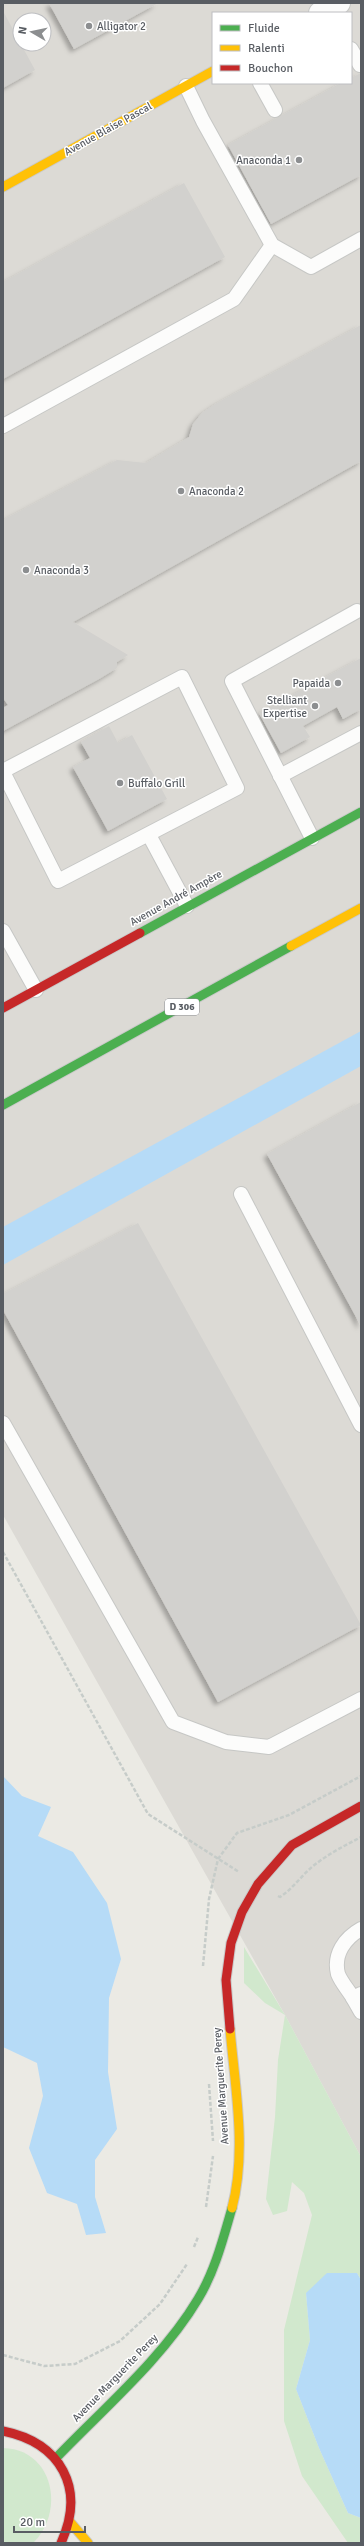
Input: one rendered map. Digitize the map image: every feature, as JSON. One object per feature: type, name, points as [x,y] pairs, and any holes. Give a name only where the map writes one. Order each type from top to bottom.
[{"type":"street","name":"Avenue Blaise Pascal","points":[[3,187],[212,72]]},
{"type":"street","name":"Avenue André Ampère","points":[[3,1008],[361,812]]},
{"type":"street","name":"D 306","points":[[3,1105],[361,908]]},
{"type":"street","name":"Avenue Marguerite Perey","points":[[56,2458],[159,2351],[198,2299],[220,2251],[237,2188],[238,2130],[226,1980],[231,1942],[242,1912],[258,1884],[292,1845],[361,1806]]},
{"type":"street","points":[[3,2431],[18,2433],[39,2442],[56,2458],[69,2485],[72,2499],[70,2522],[61,2543]]},
{"type":"street","points":[[70,2522],[88,2543]]},
{"type":"lane","points":[[352,51],[360,65]]},
{"type":"lane","points":[[261,84],[275,110]]},
{"type":"lane","points":[[186,86],[202,121],[272,245],[311,267],[361,239]]},
{"type":"lane","points":[[3,426],[234,299],[272,245]]},
{"type":"lane","points":[[312,838],[232,681],[357,611]]},
{"type":"lane","points":[[182,677],[237,788],[149,835],[58,881],[3,771],[182,677]]},
{"type":"lane","points":[[280,776],[361,732]]},
{"type":"lane","points":[[149,835],[187,906]]},
{"type":"lane","points":[[3,931],[36,990]]},
{"type":"lane","points":[[241,1194],[361,1426]]},
{"type":"lane","points":[[3,1423],[173,1722],[226,1742],[269,1747],[361,1699]]},
{"type":"lane","points":[[361,1929],[343,1942],[338,1959],[338,1974],[357,1996],[361,2012]]},
{"type":"path","points":[[3,1552],[148,1814],[280,1897],[289,1891],[299,1878],[317,1862],[361,1837]]},
{"type":"path","points":[[203,1974],[209,1899],[218,1859],[236,1833],[289,1816],[361,1776]]},
{"type":"path","points":[[209,2081],[213,2143]]},
{"type":"path","points":[[206,2208],[213,2150]]},
{"type":"path","points":[[193,2251],[200,2230]]},
{"type":"path","points":[[3,2354],[44,2366],[75,2364],[113,2345],[160,2304],[191,2258]]},
{"type":"shaded area","points":[[3,3],[361,3],[361,2157],[285,2015],[3,1515]]},
{"type":"green space","points":[[244,1947],[285,2015],[265,2003],[244,1983]]},
{"type":"green space","points":[[285,2015],[361,2157],[361,2280],[357,2273],[306,2293],[310,2340],[296,2389],[319,2448],[348,2513],[361,2518],[361,2543],[348,2543],[302,2476],[284,2421],[284,2330],[312,2215],[304,2193],[292,2182],[287,2211],[273,2215],[266,2199],[275,2117],[278,2060]]},
{"type":"green space","points":[[3,2448],[20,2451],[33,2459],[43,2470],[49,2484],[51,2499],[49,2515],[43,2530],[33,2543],[3,2543]]},
{"type":"water","points":[[361,1031],[361,1066],[3,1265],[3,1227]]},
{"type":"water","points":[[3,1776],[22,1796],[51,1807],[38,1836],[73,1852],[107,1903],[121,1959],[109,1998],[108,2072],[117,2129],[95,2160],[95,2197],[106,2233],[86,2235],[77,2204],[47,2193],[29,2148],[43,2096],[37,2063],[3,2047]]},
{"type":"water","points":[[327,2273],[357,2273],[361,2280],[361,2518],[348,2513],[319,2448],[296,2389],[310,2340],[306,2293]]},
{"type":"building","name":"Alligator 2","points":[[49,3],[158,3],[74,49]]},
{"type":"building","points":[[3,11],[12,28],[12,52],[25,52],[35,70],[3,88]]},
{"type":"building","name":"Anaconda 1","points":[[361,73],[361,175],[271,224],[228,145],[339,84],[352,84],[352,78]]},
{"type":"building","points":[[184,183],[225,257],[3,379],[3,282]]},
{"type":"building","name":"Anaconda 2","points":[[361,325],[361,461],[73,622],[128,655],[117,662],[117,668],[99,679],[3,731],[3,708],[8,705],[3,698],[3,520],[117,460],[146,463],[189,437],[193,424],[202,413],[217,403]]},
{"type":"building","name":"Papaida","points":[[361,658],[361,709],[343,719],[337,707],[303,726],[310,737],[281,753],[259,713]]},
{"type":"building","name":"Buffalo Grill","points":[[109,726],[118,743],[132,735],[167,799],[108,831],[73,767],[90,758],[81,742]]},
{"type":"building","points":[[361,1102],[361,1326],[267,1154]]},
{"type":"building","points":[[138,1223],[361,1625],[218,1702],[3,1310],[3,1294]]},
{"type":"traffic: fast","points":[[140,933],[361,812]]},
{"type":"traffic: fast","points":[[3,1105],[291,946]]},
{"type":"traffic: fast","points":[[56,2458],[132,2382],[168,2342],[184,2321],[198,2299],[209,2277],[218,2255],[232,2208]]},
{"type":"traffic: slow","points":[[3,187],[212,72]]},
{"type":"traffic: slow","points":[[291,946],[361,908]]},
{"type":"traffic: slow","points":[[230,2029],[237,2096],[239,2142],[239,2164],[232,2208]]},
{"type":"traffic: slow","points":[[70,2522],[88,2543]]},
{"type":"traffic: jam","points":[[3,1008],[140,933]]},
{"type":"traffic: jam","points":[[230,2029],[226,1980],[231,1943],[242,1912],[258,1884],[292,1845],[361,1806]]},
{"type":"traffic: jam","points":[[3,2431],[23,2437],[40,2446],[53,2457],[63,2471],[69,2487],[71,2504],[68,2523],[61,2543]]},
{"type":"place","name":"Alligator 2","points":[[89,26]]},
{"type":"place","name":"Anaconda 1","points":[[299,160]]},
{"type":"place","name":"Anaconda 2","points":[[181,491]]},
{"type":"place","name":"Anaconda 3","points":[[26,570]]},
{"type":"place","name":"Papaida","points":[[338,683]]},
{"type":"place","name":"Stelliant Expertise","points":[[315,706]]},
{"type":"place","name":"Buffalo Grill","points":[[120,783]]}]
